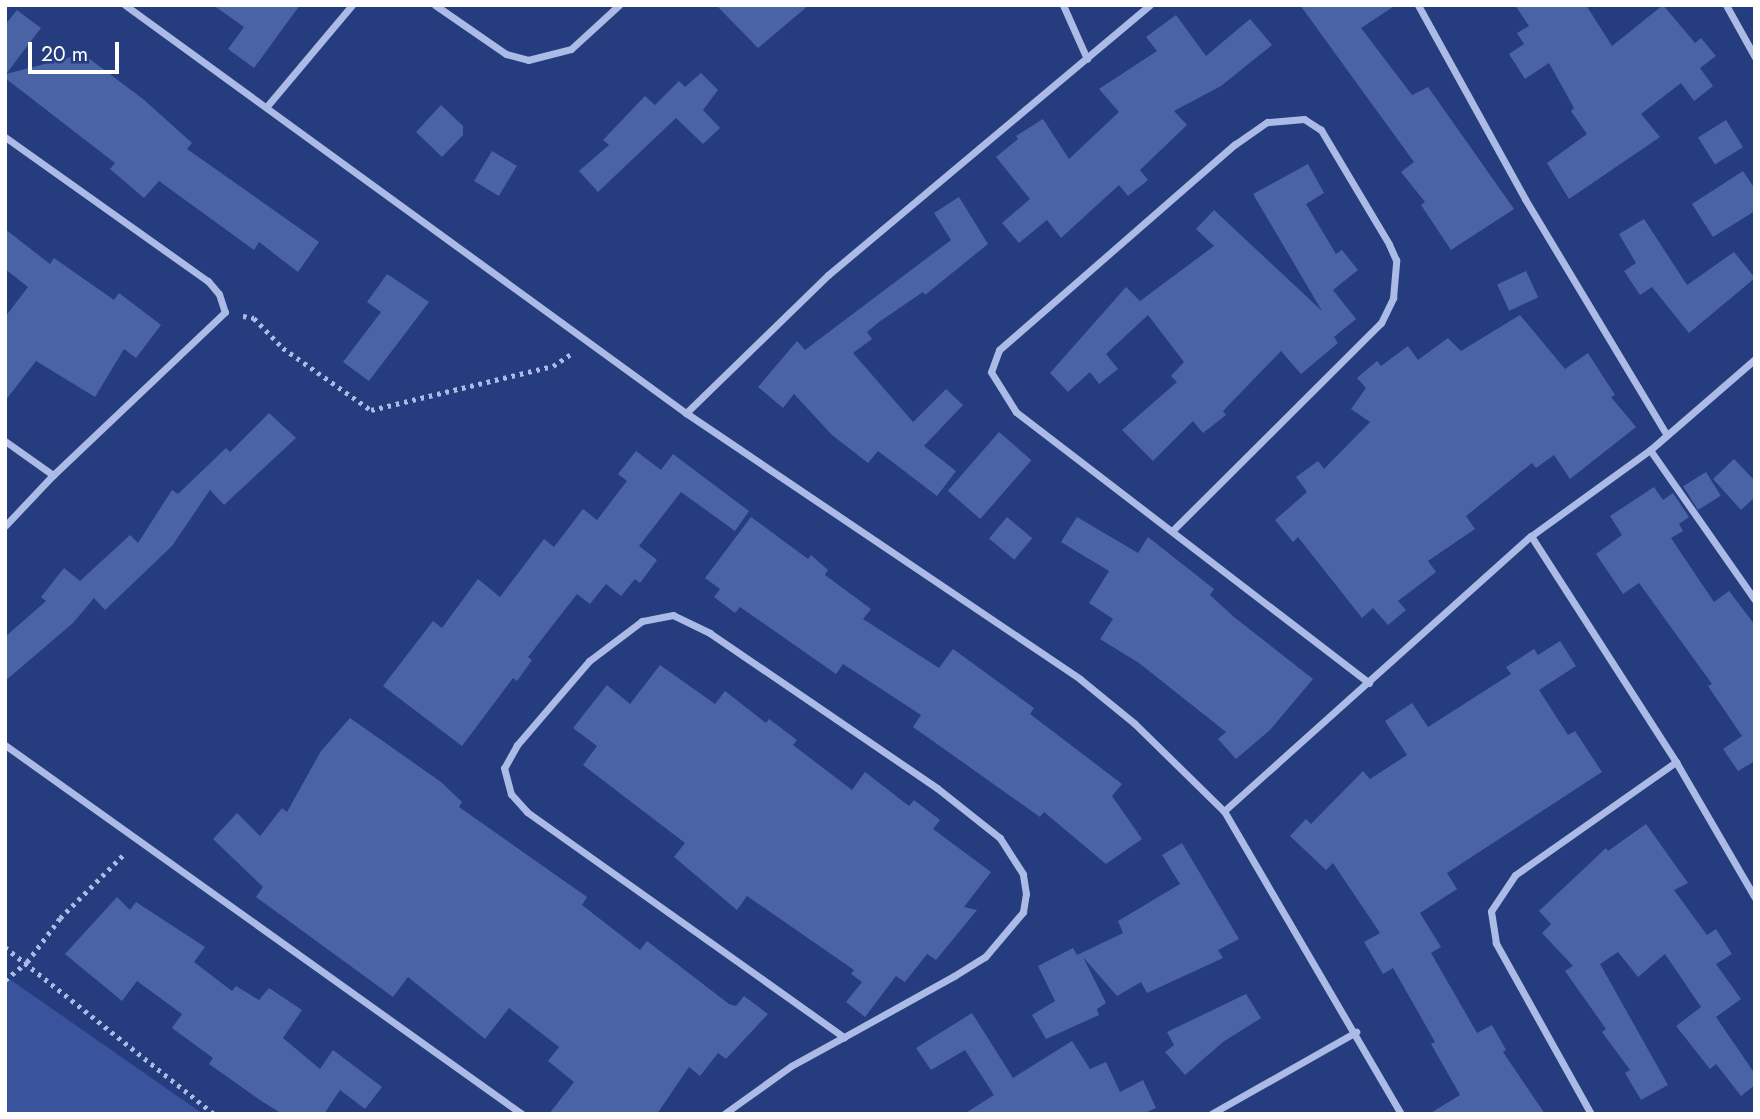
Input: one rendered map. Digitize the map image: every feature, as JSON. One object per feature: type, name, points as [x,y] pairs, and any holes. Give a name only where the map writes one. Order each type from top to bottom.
[{"type":"street","points":[[125,5],[268,105],[686,413],[1080,678],[1224,811],[1356,1032],[1401,1114]]},
{"type":"street","points":[[268,105],[352,5]]},
{"type":"street","points":[[435,5],[506,54],[528,60],[571,49],[619,5]]},
{"type":"street","points":[[1063,5],[1087,59]]},
{"type":"street","points":[[686,413],[828,275],[1150,5]]},
{"type":"street","points":[[1418,5],[1525,199],[1667,435]]},
{"type":"street","points":[[1726,5],[1755,57]]},
{"type":"street","points":[[1172,531],[1381,323],[1393,298],[1396,260],[1389,244],[1321,130],[1304,119],[1267,122],[1235,144],[999,351],[990,365],[1000,392],[1016,412],[1370,683]]},
{"type":"street","points":[[5,137],[208,281],[219,294],[225,312],[53,475],[5,526]]},
{"type":"street","points":[[1224,811],[1531,536],[1650,450],[1755,359]]},
{"type":"street","points":[[5,442],[53,475]]},
{"type":"street","points":[[1650,450],[1755,600]]},
{"type":"street","points":[[1531,536],[1676,762],[1755,898]]},
{"type":"street","points":[[724,1114],[791,1066],[844,1037],[985,957],[1023,912],[1023,874],[989,826],[710,633],[673,615],[642,621],[589,661],[517,745],[504,768],[511,794],[527,812],[844,1037]]},
{"type":"street","points":[[5,745],[136,842],[523,1114]]},
{"type":"street","points":[[1591,1114],[1496,943],[1491,911],[1515,875],[1676,762]]},
{"type":"street","points":[[1212,1114],[1356,1032]]},
{"type":"path","points":[[225,312],[254,318],[283,348],[371,410],[553,366],[588,342]]},
{"type":"path","points":[[5,980],[27,962],[60,918],[136,842]]},
{"type":"path","points":[[5,947],[214,1114]]},
{"type":"shaded area","points":[[5,976],[203,1114],[5,1114]]},
{"type":"building","points":[[213,5],[300,5],[254,68],[228,49],[244,27]]},
{"type":"building","points":[[716,5],[809,5],[758,48]]},
{"type":"building","points":[[1300,5],[1396,5],[1361,28],[1412,95],[1428,87],[1514,209],[1451,250],[1421,205],[1425,202],[1401,172],[1414,162]]},
{"type":"building","points":[[1515,5],[1586,5],[1612,46],[1663,5],[1695,43],[1701,38],[1716,56],[1700,68],[1713,86],[1694,101],[1681,83],[1641,114],[1660,137],[1569,199],[1547,163],[1587,134],[1571,111],[1574,108],[1549,63],[1525,79],[1509,54],[1524,44],[1517,33],[1529,26]]},
{"type":"building","points":[[17,10],[41,28],[6,74],[83,54],[143,99],[192,143],[187,149],[319,242],[298,272],[259,242],[254,250],[159,181],[144,198],[110,169],[115,163],[5,78],[5,25]]},
{"type":"building","points":[[1176,15],[1206,56],[1250,19],[1272,45],[1221,86],[1174,111],[1187,125],[1140,170],[1148,180],[1128,196],[1119,185],[1061,238],[1047,220],[1019,243],[1002,223],[1030,199],[996,157],[1018,139],[1016,136],[1043,119],[1069,159],[1119,112],[1099,89],[1157,51],[1146,37]]},
{"type":"building","points":[[701,73],[718,90],[703,110],[720,128],[703,144],[676,118],[598,192],[579,171],[609,145],[603,140],[645,96],[655,105],[679,81],[685,87]]},
{"type":"building","points":[[441,105],[463,126],[463,135],[442,157],[416,132]]},
{"type":"building","points":[[1726,120],[1743,147],[1715,165],[1698,137]]},
{"type":"building","points":[[492,151],[517,166],[499,196],[474,181]]},
{"type":"building","points":[[1308,164],[1324,193],[1306,204],[1336,254],[1342,250],[1358,270],[1333,290],[1356,319],[1334,337],[1338,343],[1301,374],[1281,351],[1223,411],[1226,415],[1203,433],[1193,421],[1153,461],[1122,430],[1177,382],[1171,376],[1184,362],[1148,315],[1106,354],[1118,369],[1099,384],[1090,372],[1068,392],[1050,373],[1126,287],[1140,301],[1214,246],[1196,229],[1214,210],[1322,311],[1253,194]]},
{"type":"building","points":[[1743,171],[1755,189],[1755,211],[1713,237],[1692,204]]},
{"type":"building","points":[[959,197],[988,244],[925,295],[923,292],[879,322],[867,332],[872,339],[853,353],[913,422],[946,389],[963,405],[924,446],[956,471],[937,496],[878,451],[868,463],[832,435],[794,394],[783,408],[758,387],[797,341],[805,350],[951,240],[934,213]]},
{"type":"building","points":[[1644,219],[1687,285],[1734,252],[1755,278],[1689,333],[1652,287],[1640,295],[1624,271],[1636,263],[1619,234]]},
{"type":"building","points":[[5,229],[50,264],[54,258],[114,300],[119,293],[161,325],[136,358],[124,349],[95,397],[36,361],[5,401],[5,317],[28,287],[5,269]]},
{"type":"building","points":[[1526,271],[1538,297],[1509,311],[1497,285]]},
{"type":"building","points":[[387,274],[429,302],[369,381],[343,362],[381,312],[367,302]]},
{"type":"building","points":[[1520,315],[1565,369],[1588,353],[1615,395],[1611,397],[1636,427],[1570,479],[1554,455],[1536,468],[1532,463],[1466,516],[1475,529],[1428,561],[1436,572],[1398,601],[1406,610],[1388,625],[1373,608],[1362,618],[1298,537],[1293,542],[1275,520],[1307,492],[1296,477],[1318,461],[1324,469],[1370,422],[1351,409],[1366,388],[1357,378],[1377,361],[1381,366],[1408,346],[1418,360],[1448,338],[1461,351]]},
{"type":"building","points":[[269,413],[296,438],[224,505],[210,490],[172,546],[105,610],[94,598],[73,623],[5,681],[5,637],[46,601],[41,597],[64,568],[80,581],[130,535],[138,543],[172,490],[178,494],[226,448],[230,452]]},
{"type":"building","points":[[999,432],[1031,460],[980,519],[948,491]]},
{"type":"building","points":[[636,451],[661,470],[673,454],[749,511],[735,531],[681,492],[639,546],[657,560],[640,583],[635,579],[621,596],[606,584],[590,604],[577,594],[528,657],[532,660],[517,681],[513,678],[462,746],[383,686],[433,621],[442,628],[478,579],[500,597],[544,539],[554,547],[583,509],[597,520],[627,481],[618,474]]},
{"type":"building","points":[[1734,459],[1755,481],[1755,497],[1741,510],[1713,479]]},
{"type":"building","points":[[1706,472],[1721,496],[1698,510],[1683,486]]},
{"type":"building","points":[[1654,487],[1663,500],[1673,493],[1689,517],[1679,524],[1683,531],[1671,538],[1714,602],[1729,591],[1755,625],[1755,761],[1738,771],[1723,749],[1742,736],[1708,686],[1712,684],[1639,583],[1623,594],[1596,554],[1622,535],[1610,516]]},
{"type":"building","points":[[751,517],[808,559],[811,555],[828,570],[825,575],[871,609],[863,619],[939,668],[953,649],[1034,708],[1030,714],[1122,784],[1112,796],[1142,839],[1106,864],[1044,812],[1040,817],[913,727],[921,715],[843,664],[836,674],[740,607],[735,613],[714,597],[720,589],[705,578]]},
{"type":"building","points":[[1007,517],[1032,538],[1014,560],[989,538]]},
{"type":"building","points":[[1077,517],[1138,553],[1148,537],[1214,589],[1210,595],[1234,617],[1313,679],[1270,730],[1236,759],[1218,739],[1226,732],[1139,663],[1100,639],[1113,619],[1089,603],[1109,571],[1061,542]]},
{"type":"building","points":[[1560,641],[1576,666],[1539,690],[1568,735],[1575,731],[1602,772],[1447,873],[1457,889],[1420,913],[1441,947],[1431,953],[1477,1033],[1492,1025],[1506,1050],[1503,1052],[1545,1114],[1429,1114],[1460,1095],[1431,1044],[1435,1042],[1393,968],[1383,974],[1364,942],[1380,933],[1333,863],[1326,870],[1290,836],[1306,819],[1311,824],[1363,771],[1370,779],[1407,755],[1385,721],[1412,703],[1428,727],[1511,674],[1506,667],[1534,649],[1538,655]]},
{"type":"building","points":[[660,665],[715,704],[725,691],[766,723],[769,719],[797,740],[793,745],[852,790],[865,772],[909,806],[914,800],[940,820],[933,829],[991,872],[964,907],[977,910],[936,960],[927,954],[905,982],[896,976],[865,1017],[846,1002],[862,982],[851,974],[854,970],[747,896],[737,910],[674,857],[685,843],[583,765],[597,746],[573,728],[607,685],[630,704]]},
{"type":"building","points":[[350,718],[441,782],[462,802],[459,807],[587,897],[582,905],[640,950],[647,941],[729,1004],[736,1006],[744,996],[768,1014],[726,1059],[718,1053],[700,1076],[689,1067],[657,1114],[549,1114],[574,1082],[548,1061],[559,1047],[509,1008],[485,1039],[408,977],[393,997],[256,897],[263,887],[213,839],[237,813],[260,836],[282,808],[287,812],[321,751]]},
{"type":"building","points":[[1646,824],[1688,883],[1674,890],[1707,935],[1716,929],[1732,954],[1716,964],[1741,999],[1716,1017],[1755,1074],[1755,1085],[1741,1096],[1716,1064],[1710,1069],[1676,1026],[1701,1007],[1665,954],[1638,977],[1618,952],[1600,964],[1668,1085],[1641,1100],[1625,1073],[1630,1070],[1602,1032],[1606,1029],[1565,971],[1573,966],[1542,933],[1551,924],[1539,911],[1606,848],[1608,851]]},
{"type":"building","points":[[1182,843],[1239,939],[1218,950],[1223,958],[1147,993],[1141,982],[1117,996],[1083,957],[1106,1003],[1097,1009],[1099,1015],[1046,1039],[1032,1015],[1055,1001],[1038,966],[1073,948],[1077,955],[1123,933],[1118,921],[1180,884],[1162,855]]},
{"type":"building","points":[[117,897],[130,910],[136,902],[205,947],[194,962],[232,991],[236,986],[259,1000],[269,988],[302,1010],[283,1038],[320,1069],[333,1050],[382,1087],[365,1109],[340,1090],[324,1114],[282,1114],[209,1064],[213,1058],[172,1028],[182,1014],[137,981],[122,1001],[65,954]]},
{"type":"building","points":[[1246,994],[1261,1018],[1223,1042],[1185,1075],[1165,1052],[1174,1045],[1167,1032]]},
{"type":"building","points":[[972,1013],[1013,1078],[1072,1041],[1090,1069],[1106,1062],[1120,1092],[1143,1080],[1156,1108],[1143,1114],[964,1114],[994,1095],[965,1050],[931,1070],[916,1048]]}]
